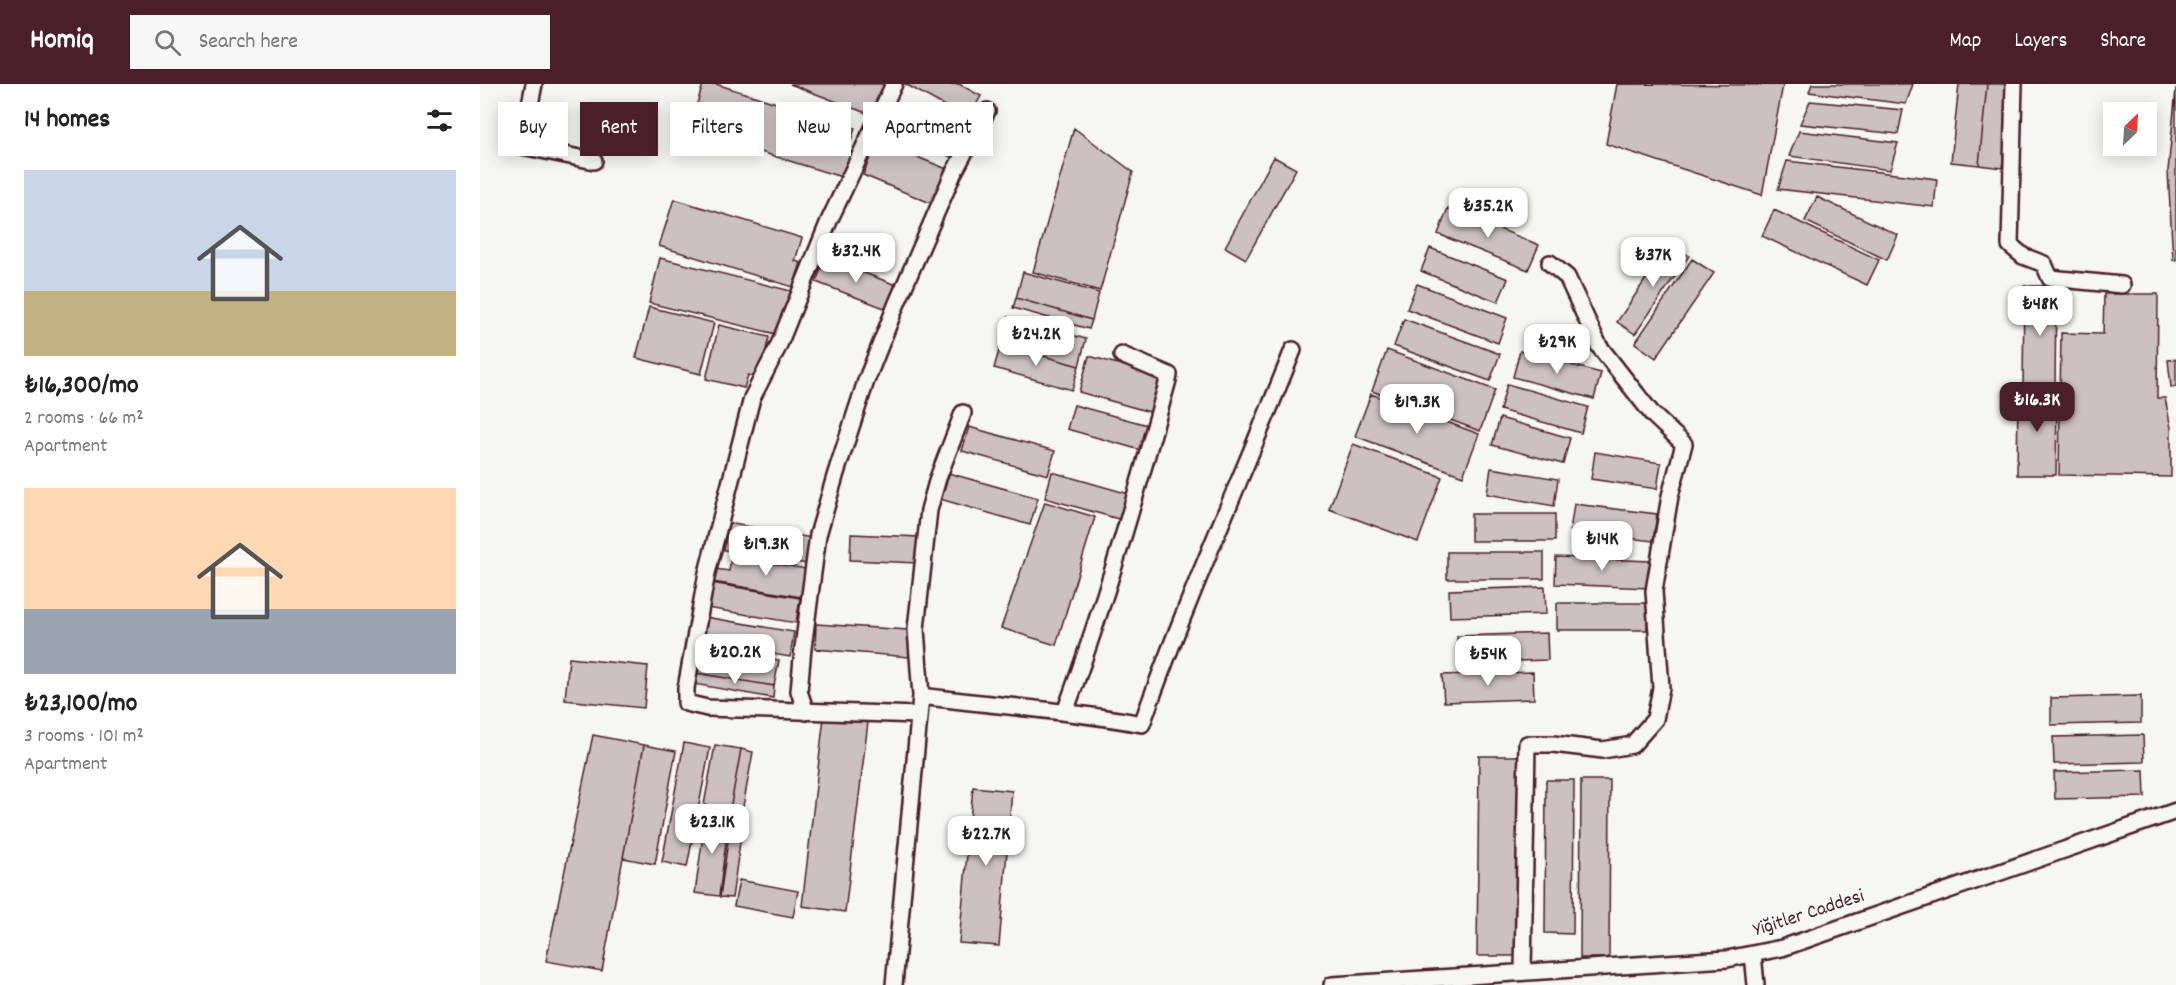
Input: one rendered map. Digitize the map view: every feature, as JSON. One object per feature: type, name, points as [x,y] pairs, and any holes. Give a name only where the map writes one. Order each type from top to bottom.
[{"type":"street","points":[[534,84],[522,146],[594,161]]},
{"type":"street","points":[[894,84],[829,221],[778,347],[752,398],[707,573],[686,688],[686,703],[707,708],[919,715]]},
{"type":"street","points":[[2014,84],[2010,245],[2023,256],[2044,264],[2050,278],[2122,285]]},
{"type":"street","points":[[806,712],[799,691],[818,535],[866,381],[897,303],[963,156]]},
{"type":"street","points":[[1523,972],[1527,744],[1553,744],[1603,750],[1632,745],[1655,719],[1661,687],[1654,591],[1670,496],[1684,444],[1653,415],[1599,346],[1567,277],[1550,263]]},
{"type":"street","points":[[921,696],[1004,707],[1094,715],[1142,724],[1173,638],[1293,350]]},
{"type":"street","points":[[1065,712],[1099,620],[1168,380],[1168,375],[1122,355]]},
{"type":"street","points":[[894,985],[921,696],[916,629],[929,510],[938,478],[963,413]]},
{"type":"street","name":"Yiğitler Caddesi","points":[[1332,985],[1727,959],[1753,954],[1782,948],[2176,811]]},
{"type":"street","points":[[1753,954],[1756,985]]},
{"type":"building","points":[[703,84],[716,84],[776,103],[776,156],[851,156],[851,152],[856,154],[848,179],[764,153],[764,102],[698,102]]},
{"type":"building","points":[[790,84],[886,84],[879,102],[863,102],[863,112],[851,107],[851,102],[837,102]]},
{"type":"building","points":[[905,84],[959,84],[981,96],[978,102],[937,102]]},
{"type":"building","points":[[1617,84],[1783,85],[1762,195],[1606,144]]},
{"type":"building","points":[[1812,84],[1913,84],[1906,104],[1809,92]]},
{"type":"building","points":[[1959,84],[1987,84],[1979,165],[1951,162]]},
{"type":"building","points":[[1987,84],[2011,84],[2002,168],[1979,165]]},
{"type":"building","points":[[2176,89],[2176,260],[2173,260],[2168,171]]},
{"type":"building","points":[[1810,101],[1903,110],[1898,134],[1800,124]]},
{"type":"building","points":[[851,127],[855,128],[851,141]]},
{"type":"building","points":[[1074,128],[1133,172],[1100,291],[1033,272]]},
{"type":"building","points":[[1799,131],[1898,143],[1890,170],[1789,156]]},
{"type":"building","points":[[871,156],[914,156],[947,169],[933,204],[863,175]]},
{"type":"building","points":[[1274,157],[1296,169],[1246,259],[1225,247]]},
{"type":"building","points":[[1787,161],[1937,179],[1934,207],[1778,189]]},
{"type":"building","points":[[1817,197],[1898,235],[1887,260],[1805,221]]},
{"type":"building","points":[[674,199],[802,238],[795,261],[801,263],[793,287],[659,246]]},
{"type":"building","points":[[1448,208],[1539,245],[1528,270],[1438,234]]},
{"type":"building","points":[[1774,210],[1879,260],[1867,285],[1762,236]]},
{"type":"building","points":[[1670,243],[1689,256],[1635,334],[1617,322]]},
{"type":"building","points":[[1430,248],[1508,279],[1498,302],[1421,271]]},
{"type":"building","points":[[660,258],[791,291],[780,335],[649,303]]},
{"type":"building","points":[[825,258],[896,285],[887,309],[816,282]]},
{"type":"building","points":[[1692,259],[1714,273],[1656,358],[1635,343]]},
{"type":"building","points":[[1023,272],[1099,293],[1092,320],[1016,298]]},
{"type":"building","points":[[1417,284],[1507,318],[1498,343],[1407,309]]},
{"type":"building","points":[[2024,286],[2056,286],[2055,389],[2023,388]]},
{"type":"building","points":[[2104,294],[2158,294],[2157,398],[2165,398],[2171,428],[2171,477],[2059,475],[2061,333],[2103,334]]},
{"type":"building","points":[[1016,298],[1092,320],[1089,329],[1013,308]]},
{"type":"building","points":[[649,307],[714,323],[701,374],[636,358]]},
{"type":"building","points":[[1008,317],[1086,339],[1079,366],[1001,344]]},
{"type":"building","points":[[1404,319],[1500,354],[1490,381],[1394,346]]},
{"type":"building","points":[[719,325],[769,337],[759,378],[748,375],[744,388],[706,379]]},
{"type":"building","points":[[1001,344],[1079,366],[1072,390],[994,368]]},
{"type":"building","points":[[1387,350],[1495,390],[1480,431],[1372,391]]},
{"type":"building","points":[[1520,351],[1601,373],[1594,399],[1513,377]]},
{"type":"building","points":[[1089,356],[1168,378],[1157,414],[1079,392]]},
{"type":"building","points":[[2176,359],[2176,387],[2171,387],[2168,360]]},
{"type":"building","points":[[1507,384],[1588,407],[1581,433],[1500,410]]},
{"type":"building","points":[[2018,391],[2057,392],[2056,475],[2017,475]]},
{"type":"building","points":[[1371,394],[1479,434],[1463,476],[1355,436]]},
{"type":"building","points":[[1074,405],[1151,426],[1144,451],[1067,429]]},
{"type":"building","points":[[1500,418],[1570,438],[1563,464],[1492,445]]},
{"type":"building","points":[[969,427],[1055,451],[1048,475],[962,451]]},
{"type":"building","points":[[1353,444],[1442,477],[1418,542],[1329,509]]},
{"type":"building","points":[[1595,452],[1661,463],[1657,489],[1591,479]]},
{"type":"building","points":[[1491,468],[1558,479],[1554,506],[1487,494]]},
{"type":"building","points":[[1052,472],[1129,494],[1122,520],[1045,498]]},
{"type":"building","points":[[948,473],[1038,498],[1030,525],[940,499]]},
{"type":"building","points":[[1045,502],[1095,517],[1056,645],[1001,628]]},
{"type":"building","points":[[1574,504],[1657,514],[1653,541],[1570,531]]},
{"type":"building","points":[[1471,514],[1555,514],[1555,541],[1471,541]]},
{"type":"building","points":[[728,523],[812,538],[807,564],[724,550]]},
{"type":"building","points":[[851,534],[920,537],[918,563],[850,560]]},
{"type":"building","points":[[1447,552],[1544,552],[1544,579],[1447,579]]},
{"type":"building","points":[[731,556],[812,570],[807,598],[713,582],[715,569],[729,571]]},
{"type":"building","points":[[1556,557],[1650,561],[1649,588],[1555,584]]},
{"type":"building","points":[[711,583],[800,598],[796,623],[707,608]]},
{"type":"building","points":[[1545,587],[1546,614],[1450,617],[1449,590]]},
{"type":"building","points":[[1557,603],[1647,603],[1647,630],[1557,630]]},
{"type":"building","points":[[705,617],[794,632],[790,657],[701,642]]},
{"type":"building","points":[[816,624],[908,630],[909,657],[815,649]]},
{"type":"building","points":[[1547,633],[1548,660],[1458,663],[1457,636]]},
{"type":"building","points":[[700,647],[779,660],[774,686],[696,673]]},
{"type":"building","points":[[569,658],[648,666],[644,708],[565,700]]},
{"type":"building","points":[[1533,672],[1534,699],[1444,702],[1442,675]]},
{"type":"building","points":[[696,673],[774,686],[773,698],[694,684]]},
{"type":"building","points":[[2141,696],[2141,723],[2051,725],[2051,698]]},
{"type":"building","points":[[824,717],[868,722],[845,912],[802,906]]},
{"type":"building","points":[[593,735],[644,745],[602,971],[546,961]]},
{"type":"building","points":[[2143,735],[2144,762],[2054,764],[2053,737]]},
{"type":"building","points":[[684,743],[710,748],[687,867],[662,862]]},
{"type":"building","points":[[644,745],[676,751],[655,864],[623,858]]},
{"type":"building","points":[[715,745],[741,749],[730,810],[704,805]]},
{"type":"building","points":[[741,749],[753,752],[742,812],[730,810]]},
{"type":"building","points":[[1479,756],[1521,756],[1520,956],[1477,956]]},
{"type":"building","points":[[2144,770],[2145,797],[2055,799],[2054,772]]},
{"type":"building","points":[[1546,780],[1574,780],[1573,934],[1545,933]]},
{"type":"building","points":[[1581,780],[1610,780],[1609,958],[1580,958]]},
{"type":"building","points":[[973,787],[1012,791],[999,946],[959,943]]},
{"type":"building","points":[[732,813],[744,815],[732,898],[720,897]]},
{"type":"building","points":[[706,814],[729,818],[719,896],[695,893]]},
{"type":"building","points":[[739,880],[798,891],[793,917],[734,906]]}]
